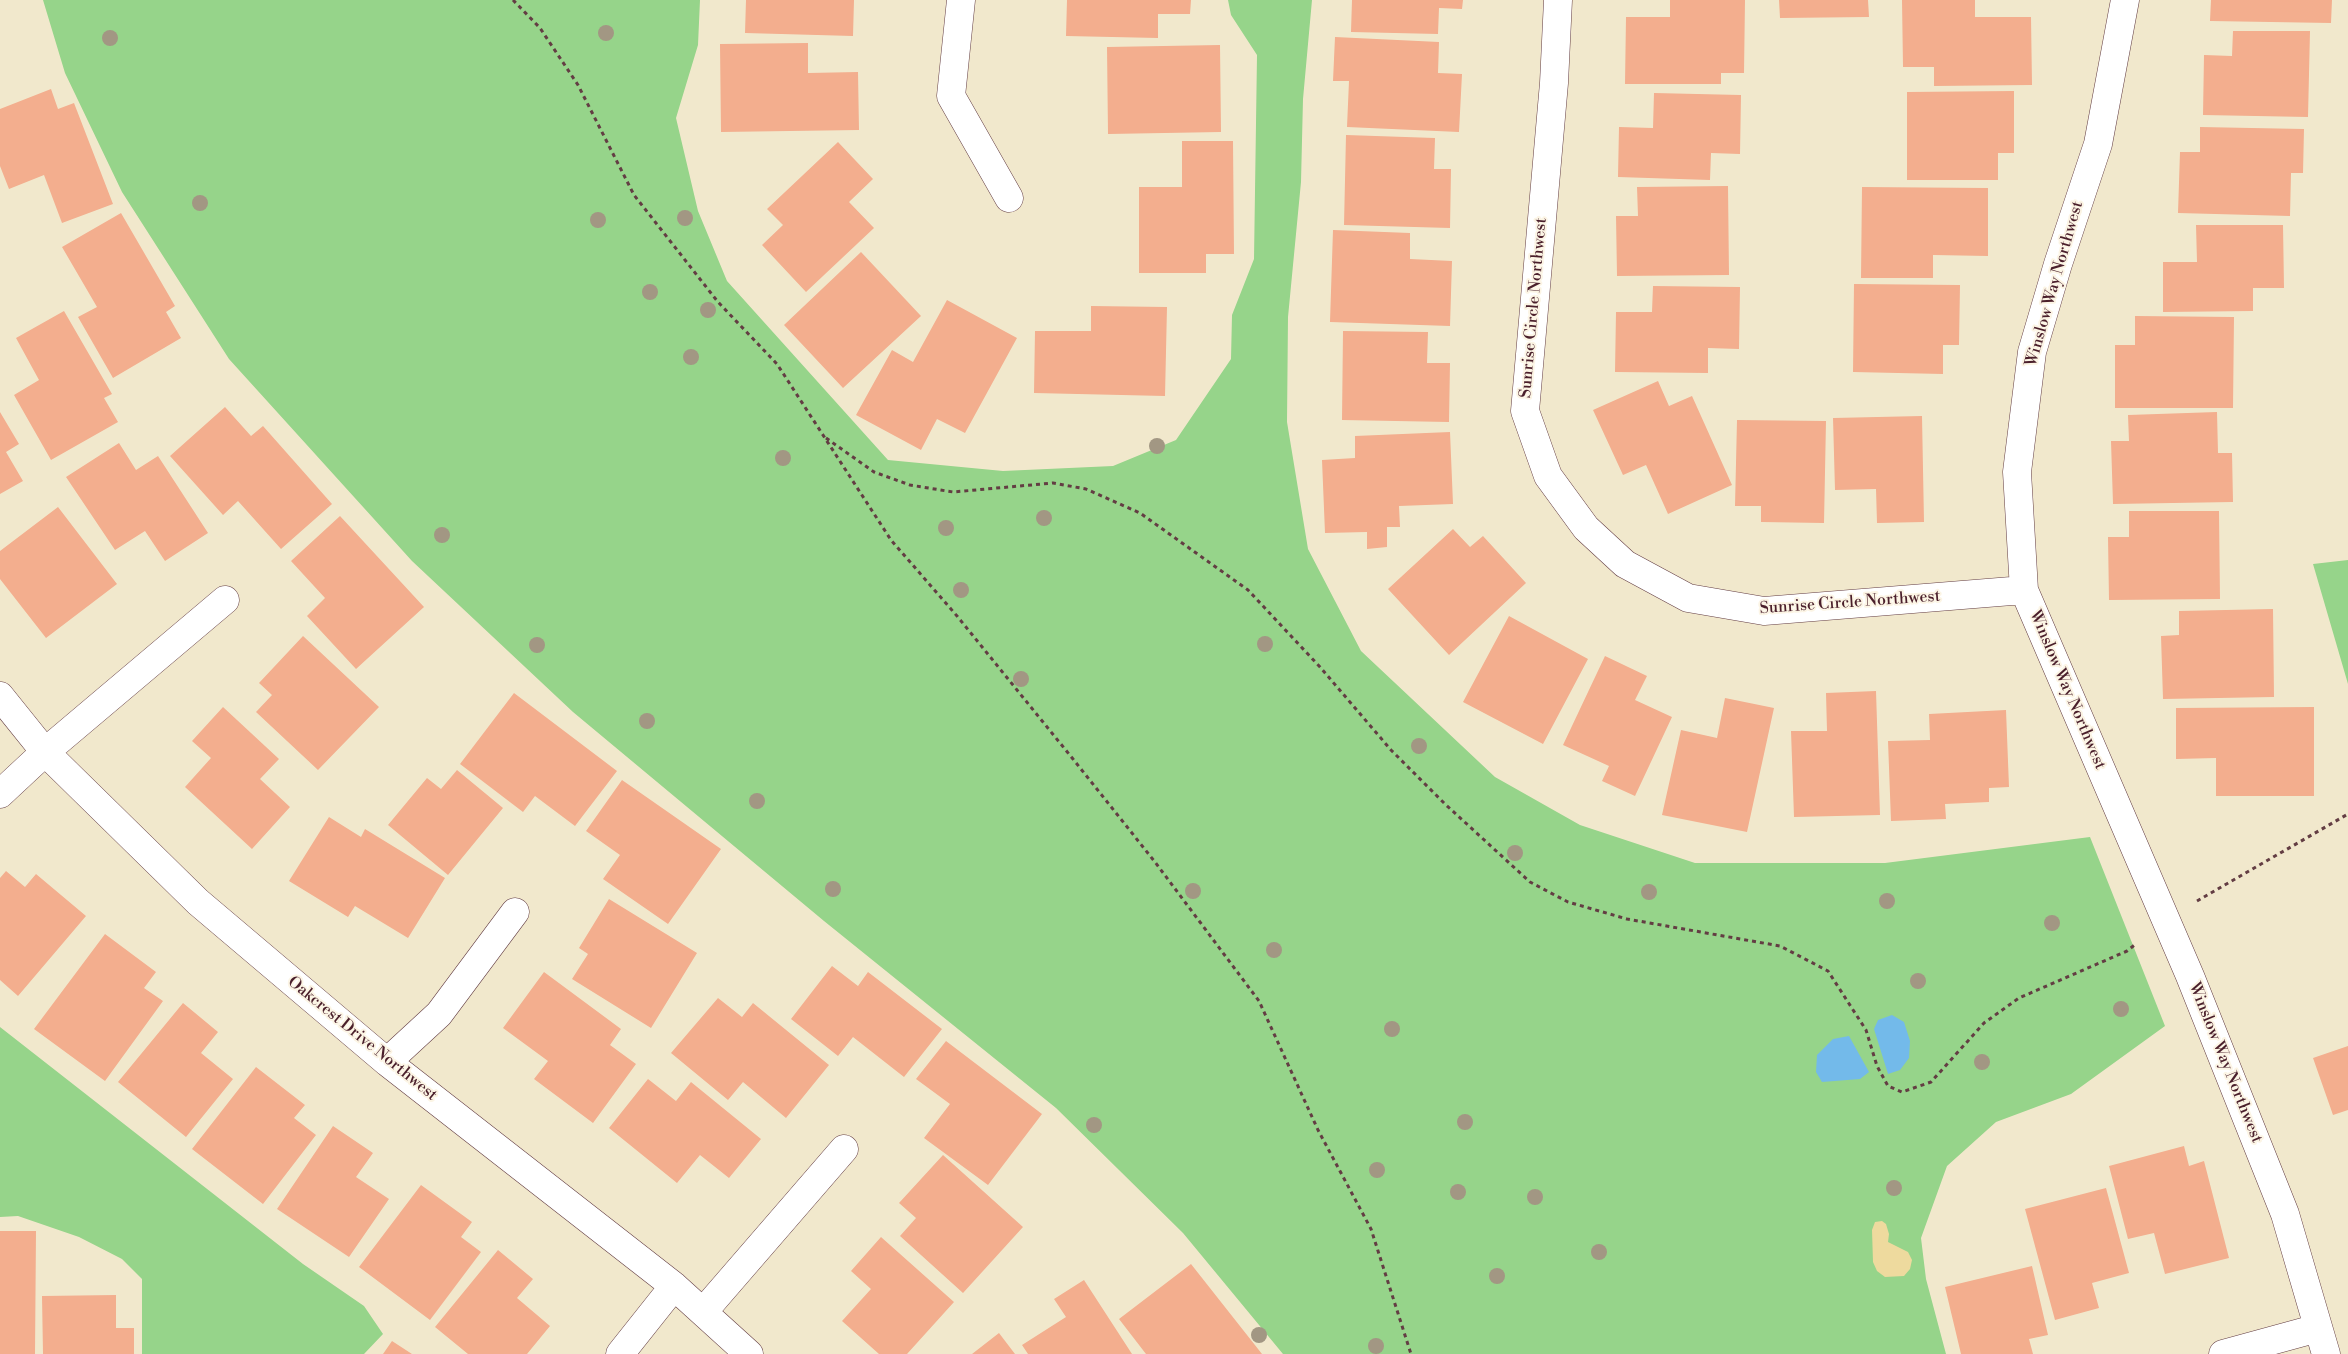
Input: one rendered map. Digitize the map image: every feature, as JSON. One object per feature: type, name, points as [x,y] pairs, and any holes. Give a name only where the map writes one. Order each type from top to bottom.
[{"type":"street","points":[[961,0],[950,96],[1009,198]]},
{"type":"street","name":"Sunrise Circle Northwest","points":[[1558,0],[1554,83],[1525,411],[1548,476],[1586,528],[1625,564],[1688,598],[1764,611],[2024,590]]},
{"type":"street","name":"Winslow Way Northwest","points":[[2125,0],[2098,144],[2058,264],[2032,352],[2017,472],[2024,590],[2190,976],[2264,1159],[2285,1214],[2326,1354]]},
{"type":"street","points":[[0,794],[45,752],[225,600]]},
{"type":"street","name":"Oakcrest Drive Northwest","points":[[0,696],[45,752],[198,902],[386,1062],[674,1286],[749,1354]]},
{"type":"street","points":[[386,1062],[439,1014],[515,912]]},
{"type":"street","points":[[703,1312],[844,1149]]},
{"type":"street","points":[[620,1354],[674,1286]]},
{"type":"street","points":[[2224,1354],[2318,1328]]},
{"type":"path","points":[[513,0],[540,28],[578,85],[634,195],[718,302],[777,364],[891,540],[956,616],[1103,796],[1259,1001],[1318,1130],[1371,1229],[1411,1354]]},
{"type":"path","points":[[824,436],[874,472],[910,485],[953,492],[1053,483],[1086,489],[1140,513],[1248,590],[1320,667],[1391,750],[1460,818],[1530,882],[1568,902],[1627,918],[1780,946],[1828,971],[1866,1030],[1877,1066],[1888,1086],[1902,1092],[1931,1082],[1984,1023],[2019,998],[2127,951],[2138,942]]},
{"type":"path","points":[[2196,902],[2209,892],[2348,814]]},
{"type":"green space","points":[[43,0],[700,0],[698,45],[676,118],[698,211],[727,281],[888,460],[1003,471],[1113,466],[1176,440],[1231,359],[1232,315],[1254,259],[1257,55],[1231,15],[1228,0],[1312,0],[1303,99],[1301,182],[1288,317],[1287,422],[1308,549],[1361,651],[1495,777],[1580,825],[1695,863],[1885,863],[2090,837],[2165,1026],[2071,1094],[1996,1122],[1947,1166],[1921,1238],[1926,1279],[1946,1354],[1283,1354],[1183,1233],[1056,1108],[824,921],[573,712],[412,561],[229,359],[122,192],[65,73]]},
{"type":"green space","points":[[2348,560],[2348,684],[2313,564]]},
{"type":"green space","points":[[0,1027],[303,1264],[364,1306],[383,1334],[364,1354],[142,1354],[142,1279],[122,1259],[79,1237],[18,1216],[0,1217]]},
{"type":"sand","points":[[1882,1221],[1886,1224],[1889,1234],[1888,1242],[1908,1252],[1912,1260],[1910,1269],[1904,1276],[1885,1277],[1877,1271],[1873,1262],[1872,1230],[1875,1222]]},
{"type":"water","points":[[1892,1015],[1904,1022],[1910,1041],[1909,1058],[1900,1070],[1888,1074],[1874,1029],[1878,1020]]},
{"type":"water","points":[[1849,1036],[1869,1072],[1860,1079],[1822,1082],[1816,1072],[1817,1055],[1833,1039]]},
{"type":"building","points":[[746,0],[854,0],[853,36],[745,33]]},
{"type":"building","points":[[1067,0],[1191,0],[1190,14],[1158,14],[1158,38],[1066,36]]},
{"type":"building","points":[[1352,0],[1463,0],[1462,9],[1439,8],[1438,34],[1351,32]]},
{"type":"building","points":[[1670,0],[1745,0],[1744,73],[1721,73],[1721,84],[1625,84],[1626,17],[1670,17]]},
{"type":"building","points":[[1779,0],[1868,0],[1869,17],[1780,18]]},
{"type":"building","points":[[1902,0],[1975,0],[1975,17],[2031,17],[2032,85],[1934,86],[1934,67],[1903,67]]},
{"type":"building","points":[[2211,0],[2332,0],[2331,23],[2210,21]]},
{"type":"building","points":[[2233,31],[2310,31],[2308,117],[2203,115],[2204,55],[2232,56]]},
{"type":"building","points":[[1335,37],[1439,42],[1438,73],[1462,74],[1459,132],[1347,127],[1349,81],[1333,81]]},
{"type":"building","points":[[808,43],[808,73],[858,72],[859,130],[721,132],[720,44]]},
{"type":"building","points":[[1220,45],[1221,132],[1108,134],[1107,47]]},
{"type":"building","points":[[51,89],[58,109],[74,103],[113,204],[62,223],[44,175],[9,189],[0,166],[0,109]]},
{"type":"building","points":[[2014,91],[2014,153],[1998,153],[1998,180],[1907,180],[1907,92]]},
{"type":"building","points":[[1654,93],[1741,95],[1740,154],[1711,153],[1710,180],[1618,177],[1619,127],[1653,128]]},
{"type":"building","points":[[2200,127],[2304,129],[2303,173],[2291,173],[2290,216],[2178,213],[2180,152],[2200,152]]},
{"type":"building","points":[[1346,135],[1435,138],[1434,169],[1451,169],[1450,228],[1344,225]]},
{"type":"building","points":[[1182,141],[1233,141],[1234,254],[1206,254],[1206,273],[1139,273],[1139,187],[1182,187]]},
{"type":"building","points":[[838,142],[873,179],[849,202],[874,228],[806,292],[762,245],[783,225],[767,209]]},
{"type":"building","points":[[1728,186],[1729,275],[1617,276],[1616,216],[1638,216],[1637,187]]},
{"type":"building","points":[[1862,187],[1988,188],[1988,256],[1933,255],[1933,278],[1861,278]]},
{"type":"building","points":[[121,213],[175,306],[166,312],[181,338],[113,378],[78,317],[97,307],[62,247]]},
{"type":"building","points":[[2196,225],[2283,225],[2284,288],[2253,288],[2253,311],[2163,312],[2163,262],[2197,262]]},
{"type":"building","points":[[1333,230],[1410,233],[1410,259],[1452,261],[1450,326],[1330,322]]},
{"type":"building","points":[[861,252],[921,316],[843,388],[784,325]]},
{"type":"building","points":[[1854,284],[1960,285],[1959,345],[1943,345],[1943,374],[1853,372]]},
{"type":"building","points":[[1653,286],[1740,287],[1739,349],[1708,348],[1708,373],[1615,372],[1616,312],[1652,312]]},
{"type":"building","points":[[947,300],[1017,338],[965,433],[937,419],[921,450],[856,415],[892,350],[913,362]]},
{"type":"building","points":[[1091,306],[1167,307],[1165,396],[1034,393],[1035,331],[1091,331]]},
{"type":"building","points":[[64,311],[112,394],[104,398],[118,422],[51,460],[14,395],[39,380],[16,338]]},
{"type":"building","points":[[2135,316],[2234,317],[2233,408],[2115,408],[2115,345],[2135,345]]},
{"type":"building","points":[[1343,331],[1428,332],[1427,363],[1450,363],[1449,422],[1342,420]]},
{"type":"building","points":[[1658,381],[1669,406],[1692,396],[1732,485],[1668,514],[1646,465],[1623,475],[1593,410]]},
{"type":"building","points":[[225,407],[251,436],[263,426],[332,504],[281,549],[238,501],[223,515],[170,456]]},
{"type":"building","points":[[0,412],[19,444],[6,452],[23,481],[0,494]]},
{"type":"building","points":[[2217,412],[2218,453],[2232,453],[2233,502],[2113,504],[2111,441],[2129,441],[2128,415]]},
{"type":"building","points":[[1922,416],[1924,522],[1877,523],[1876,489],[1835,490],[1833,418]]},
{"type":"building","points":[[1737,420],[1826,421],[1824,523],[1761,522],[1761,506],[1735,506]]},
{"type":"building","points":[[1450,432],[1453,504],[1399,506],[1400,527],[1387,527],[1387,547],[1367,549],[1367,532],[1325,533],[1322,460],[1355,458],[1355,436]]},
{"type":"building","points":[[119,443],[136,470],[158,456],[208,533],[165,561],[145,531],[115,550],[66,477]]},
{"type":"building","points":[[58,507],[117,584],[46,638],[0,579],[0,551]]},
{"type":"building","points":[[2129,511],[2219,511],[2220,599],[2109,600],[2108,537],[2129,537]]},
{"type":"building","points":[[340,516],[424,607],[356,669],[307,616],[325,598],[291,561]]},
{"type":"building","points":[[1453,529],[1470,547],[1483,536],[1526,583],[1449,655],[1388,589]]},
{"type":"building","points":[[2273,609],[2274,697],[2163,699],[2161,636],[2179,635],[2179,611]]},
{"type":"building","points":[[1509,616],[1588,659],[1543,744],[1463,702]]},
{"type":"building","points":[[303,636],[379,707],[318,770],[256,712],[272,695],[259,683]]},
{"type":"building","points":[[1605,656],[1647,676],[1635,700],[1672,717],[1635,796],[1602,781],[1609,766],[1563,745]]},
{"type":"building","points":[[1876,691],[1880,815],[1794,817],[1791,731],[1827,731],[1826,693]]},
{"type":"building","points":[[514,693],[617,771],[575,826],[535,796],[523,812],[460,764]]},
{"type":"building","points":[[1725,698],[1774,708],[1747,832],[1662,815],[1681,730],[1717,738]]},
{"type":"building","points":[[223,707],[279,759],[260,779],[290,807],[252,849],[185,787],[211,758],[192,741]]},
{"type":"building","points":[[2314,707],[2314,796],[2216,796],[2216,758],[2176,759],[2176,708]]},
{"type":"building","points":[[2006,710],[2009,787],[1989,788],[1989,802],[1945,804],[1946,819],[1891,821],[1888,741],[1930,740],[1929,714]]},
{"type":"building","points":[[457,770],[503,808],[448,875],[388,825],[427,778],[441,789]]},
{"type":"building","points":[[622,780],[721,849],[668,924],[603,879],[620,855],[586,831]]},
{"type":"building","points":[[329,817],[361,837],[365,829],[445,878],[408,938],[355,906],[348,917],[289,881]]},
{"type":"building","points":[[6,871],[25,887],[36,874],[86,916],[18,996],[0,980],[0,878]]},
{"type":"building","points":[[609,899],[697,953],[651,1028],[572,979],[588,954],[579,948]]},
{"type":"building","points":[[105,934],[156,972],[144,988],[163,1001],[105,1081],[34,1029]]},
{"type":"building","points":[[832,966],[858,986],[868,972],[942,1029],[904,1077],[853,1037],[838,1056],[791,1019]]},
{"type":"building","points":[[544,972],[621,1029],[610,1045],[636,1064],[593,1123],[534,1079],[548,1061],[503,1028]]},
{"type":"building","points":[[718,998],[742,1017],[753,1003],[829,1065],[786,1118],[743,1082],[728,1100],[671,1053]]},
{"type":"building","points":[[183,1003],[218,1032],[201,1053],[233,1079],[186,1137],[118,1082]]},
{"type":"building","points":[[946,1041],[1042,1114],[988,1185],[924,1138],[950,1104],[916,1079]]},
{"type":"building","points":[[2348,1046],[2348,1110],[2333,1115],[2313,1058]]},
{"type":"building","points":[[256,1067],[305,1105],[294,1118],[316,1135],[263,1204],[192,1149]]},
{"type":"building","points":[[648,1079],[676,1101],[691,1082],[761,1139],[729,1178],[700,1155],[677,1183],[609,1128]]},
{"type":"building","points":[[333,1126],[373,1153],[356,1177],[389,1199],[349,1257],[277,1209]]},
{"type":"building","points":[[2184,1146],[2189,1166],[2204,1161],[2229,1258],[2165,1274],[2154,1233],[2128,1239],[2109,1166]]},
{"type":"building","points":[[943,1155],[1023,1227],[963,1293],[900,1236],[916,1218],[899,1203]]},
{"type":"building","points":[[421,1185],[472,1222],[461,1237],[481,1252],[430,1320],[359,1267]]},
{"type":"building","points":[[2106,1188],[2129,1273],[2092,1283],[2099,1308],[2055,1320],[2025,1209]]},
{"type":"building","points":[[0,1231],[36,1231],[35,1354],[0,1354]]},
{"type":"building","points":[[881,1237],[954,1302],[907,1354],[879,1354],[842,1321],[871,1289],[851,1271]]},
{"type":"building","points":[[498,1250],[533,1279],[517,1298],[550,1326],[527,1354],[468,1354],[435,1327]]},
{"type":"building","points":[[1191,1264],[1262,1354],[1146,1354],[1119,1319]]},
{"type":"building","points":[[2032,1266],[2048,1335],[2029,1339],[2033,1354],[1961,1354],[1945,1287]]},
{"type":"building","points":[[1084,1280],[1132,1354],[1028,1354],[1022,1345],[1066,1317],[1054,1299]]},
{"type":"building","points":[[116,1295],[116,1328],[134,1328],[134,1354],[43,1354],[42,1296]]},
{"type":"building","points":[[999,1333],[1015,1354],[972,1354]]},
{"type":"building","points":[[392,1341],[412,1354],[383,1354]]}]
